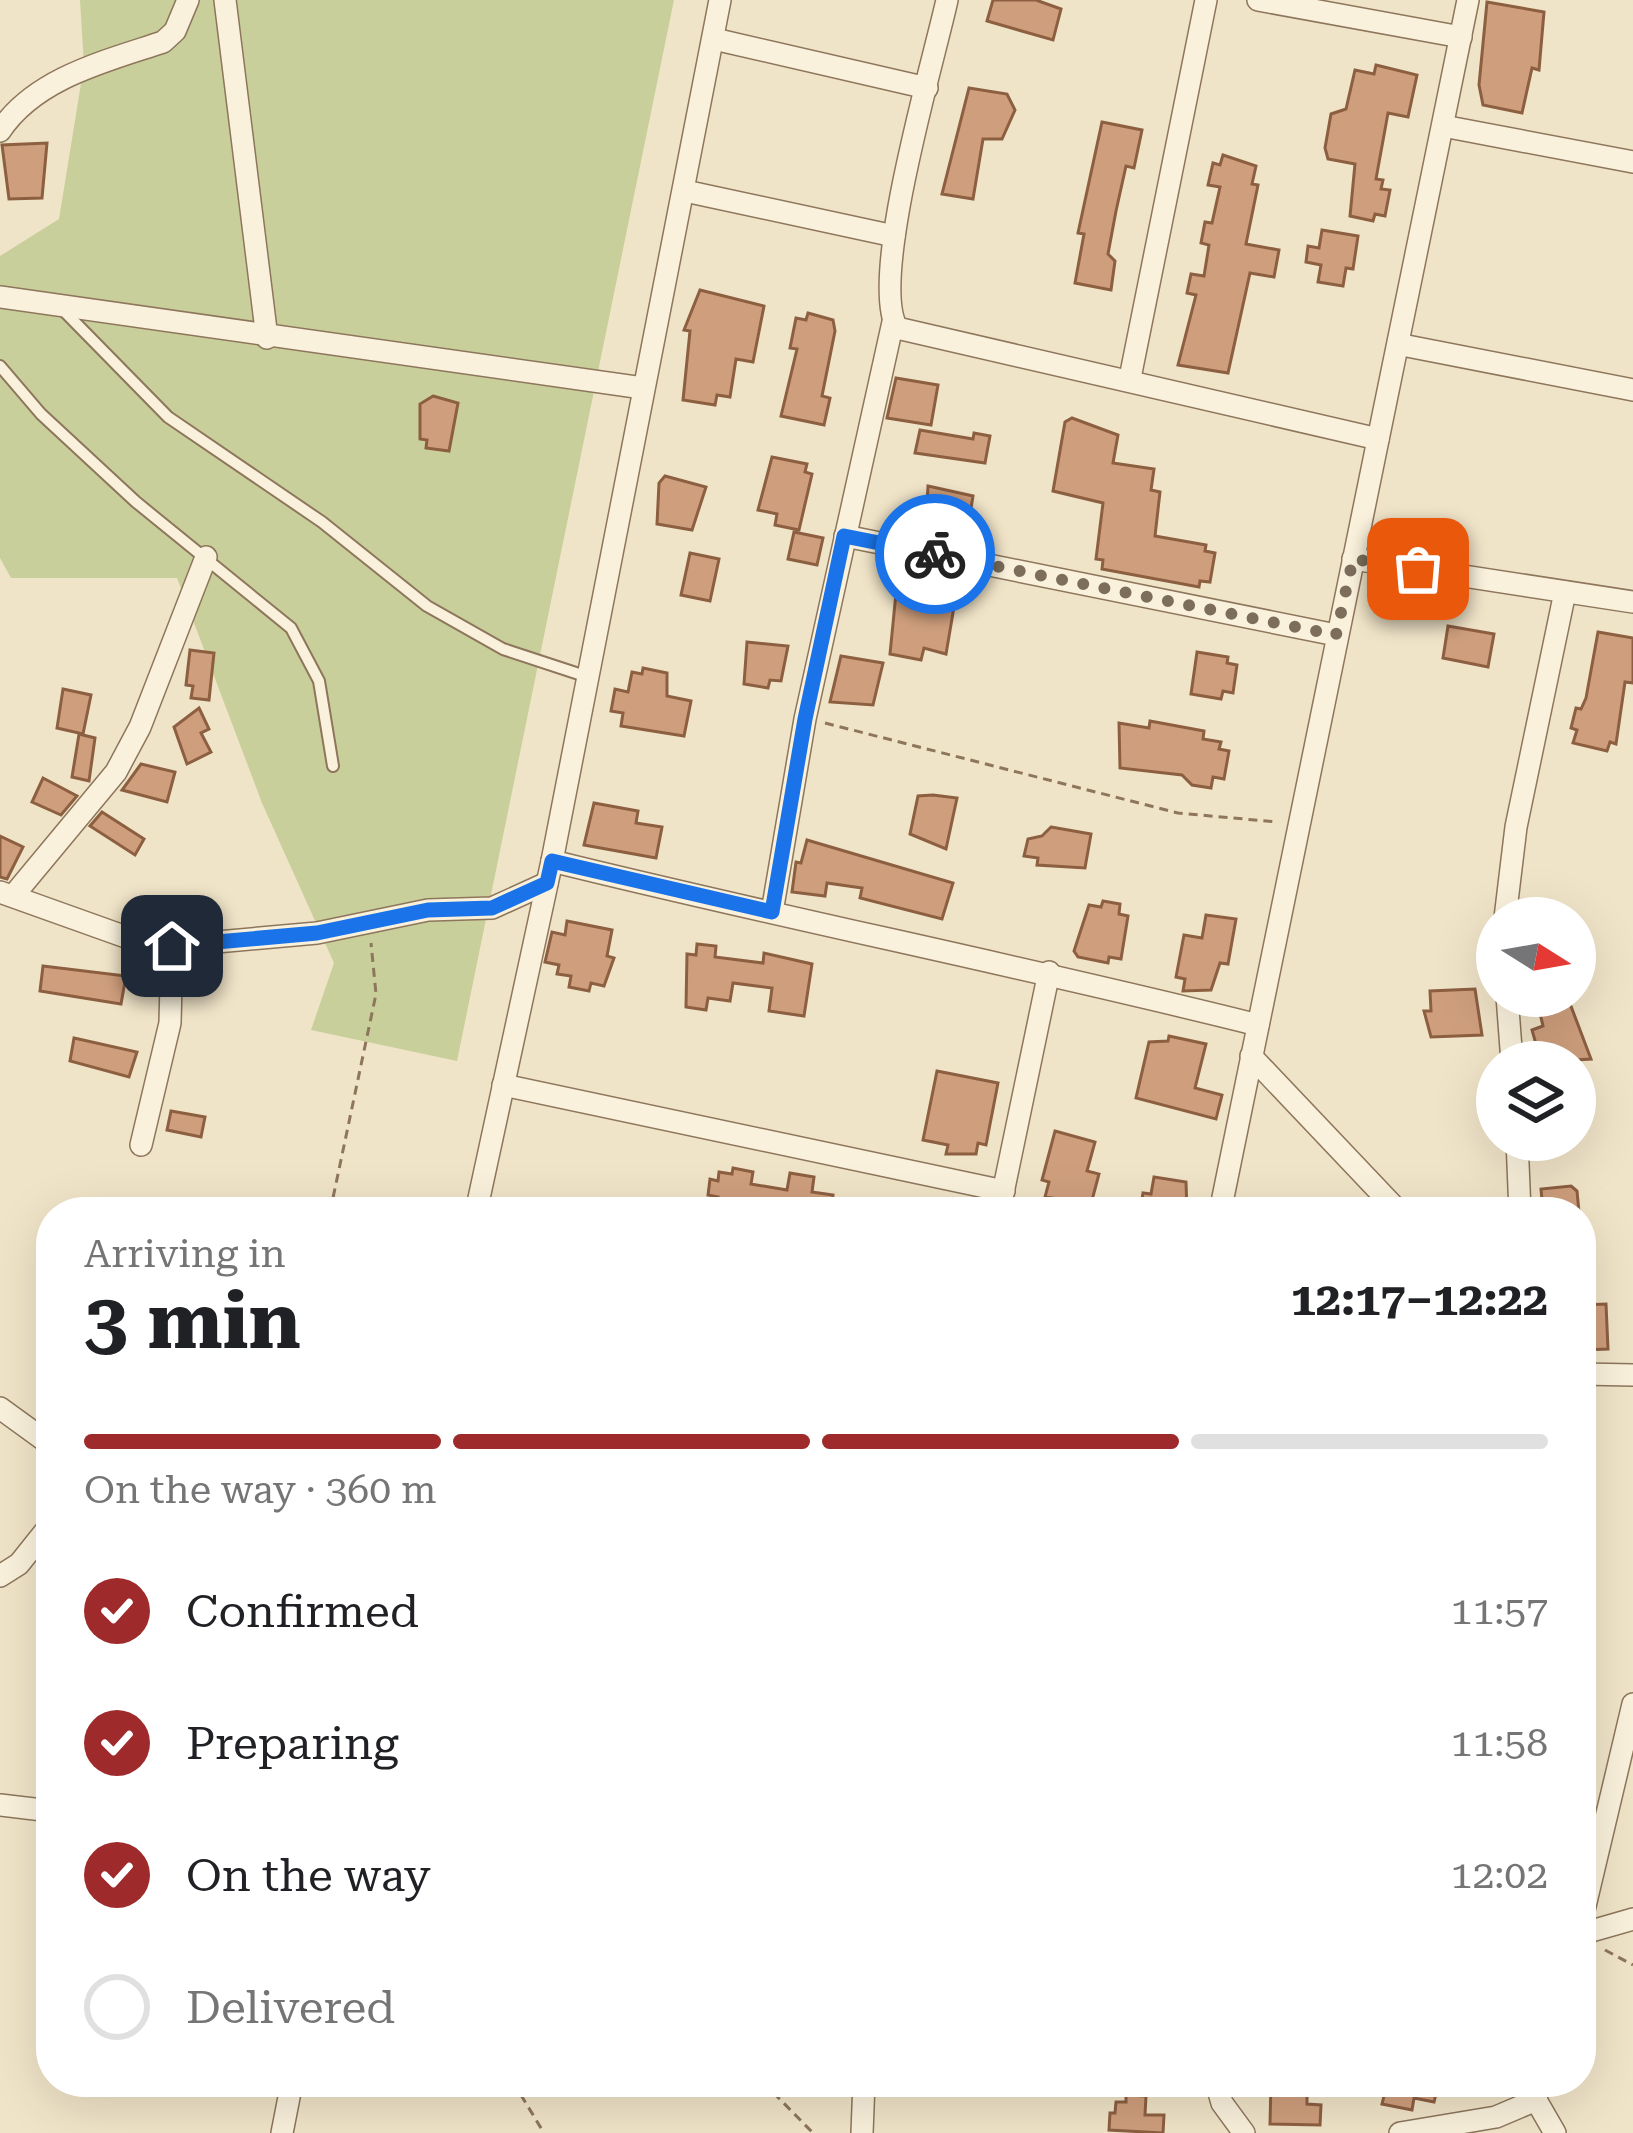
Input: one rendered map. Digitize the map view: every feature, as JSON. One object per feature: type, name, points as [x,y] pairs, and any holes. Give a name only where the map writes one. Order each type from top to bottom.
[{"type":"street","points":[[0,131],[34,95],[70,76],[163,42],[175,31],[188,0]]},
{"type":"street","points":[[225,0],[267,338]]},
{"type":"street","points":[[479,1197],[549,872],[720,0]]},
{"type":"street","points":[[772,912],[805,719],[893,322],[888,301],[894,236],[947,0]]},
{"type":"street","points":[[1130,378],[1207,0]]},
{"type":"street","points":[[1258,0],[1461,38]]},
{"type":"street","points":[[1223,1197],[1295,825],[1402,345],[1468,0]]},
{"type":"street","points":[[714,39],[927,88]]},
{"type":"street","points":[[1443,126],[1633,163]]},
{"type":"street","points":[[685,190],[894,236]]},
{"type":"street","points":[[0,297],[643,388]]},
{"type":"street","points":[[893,322],[916,335],[1130,378],[1378,439]]},
{"type":"street","points":[[1402,345],[1633,390]]},
{"type":"street","points":[[844,536],[1336,635]]},
{"type":"street","points":[[206,557],[140,727],[116,772],[6,894],[126,937],[172,946],[282,938],[362,924],[388,914],[505,906],[549,872],[772,912],[1049,972],[1258,1025]]},
{"type":"street","points":[[1353,559],[1633,602]]},
{"type":"street","points":[[1508,897],[1516,827],[1565,592]]},
{"type":"street","points":[[140,1145],[170,1023],[172,946]]},
{"type":"street","points":[[1002,1197],[1049,972]]},
{"type":"street","points":[[1251,1056],[1386,1197]]},
{"type":"street","points":[[503,1085],[980,1197]]},
{"type":"street","points":[[1518,1161],[1519,1197]]},
{"type":"street","points":[[1596,1374],[1633,1375]]},
{"type":"street","points":[[0,1408],[36,1434]]},
{"type":"street","points":[[0,1576],[19,1564],[36,1543]]},
{"type":"street","points":[[1596,1871],[1633,1704]]},
{"type":"street","points":[[0,1805],[36,1809]]},
{"type":"street","points":[[1596,1927],[1633,1919]]},
{"type":"street","points":[[282,2133],[289,2097]]},
{"type":"street","points":[[862,2133],[863,2097]]},
{"type":"street","points":[[1220,2097],[1244,2133]]},
{"type":"street","points":[[1400,2133],[1496,2117],[1528,2097]]},
{"type":"street","points":[[1540,2097],[1556,2133]]},
{"type":"lane","points":[[58,305],[168,417],[322,522],[427,606],[503,649],[585,676]]},
{"type":"lane","points":[[0,366],[94,464],[291,628],[309,653],[334,766]]},
{"type":"path","points":[[805,719],[908,740],[1178,813],[1295,825]]},
{"type":"path","points":[[333,1197],[376,994],[370,938],[362,924]]},
{"type":"path","points":[[1596,1946],[1633,1965]]},
{"type":"path","points":[[523,2097],[544,2133]]},
{"type":"path","points":[[778,2097],[813,2133]]},
{"type":"green space","points":[[80,0],[674,0],[457,1061],[311,1030],[334,963],[262,803],[177,578],[11,578],[0,558],[0,256],[59,219],[84,65]]},
{"type":"building","points":[[993,0],[1036,0],[1061,9],[1053,40],[987,21]]},
{"type":"building","points":[[1487,2],[1544,12],[1539,70],[1532,68],[1522,113],[1483,105],[1479,85]]},
{"type":"building","points":[[1376,65],[1417,75],[1408,117],[1388,113],[1376,179],[1383,180],[1381,189],[1390,190],[1385,216],[1375,214],[1373,221],[1350,216],[1355,164],[1328,159],[1325,148],[1331,114],[1346,109],[1355,70],[1374,74]]},
{"type":"building","points":[[969,88],[1007,94],[1015,110],[1002,139],[983,139],[973,199],[942,194]]},
{"type":"building","points":[[1102,122],[1142,130],[1134,168],[1126,166],[1116,211],[1108,254],[1115,261],[1111,290],[1075,283],[1084,234],[1078,233]]},
{"type":"building","points":[[47,143],[42,198],[9,199],[2,145]]},
{"type":"building","points":[[1223,155],[1256,166],[1252,184],[1258,185],[1246,244],[1279,250],[1274,277],[1250,273],[1228,373],[1178,365],[1196,295],[1187,293],[1191,274],[1204,276],[1209,245],[1201,243],[1205,222],[1212,223],[1220,187],[1208,185],[1213,163],[1220,165]]},
{"type":"building","points":[[1322,230],[1358,236],[1353,269],[1346,268],[1343,286],[1318,282],[1321,265],[1306,262],[1308,246],[1319,248]]},
{"type":"building","points":[[700,290],[764,306],[753,362],[736,359],[730,397],[717,395],[715,405],[683,400],[690,331],[684,330]]},
{"type":"building","points":[[808,313],[833,320],[835,331],[822,396],[830,398],[824,425],[781,416],[797,349],[790,348],[796,318],[806,320]]},
{"type":"building","points":[[896,378],[938,385],[931,425],[887,418]]},
{"type":"building","points":[[433,396],[458,403],[449,451],[426,448],[427,440],[420,439],[420,404]]},
{"type":"building","points":[[1072,418],[1118,435],[1113,463],[1154,469],[1151,490],[1160,492],[1155,536],[1206,545],[1205,551],[1215,553],[1210,582],[1200,581],[1199,587],[1102,569],[1103,560],[1096,559],[1103,503],[1053,491],[1065,422]]},
{"type":"building","points":[[920,430],[973,439],[974,433],[990,436],[985,463],[915,453]]},
{"type":"building","points":[[772,457],[807,464],[805,472],[812,474],[799,530],[775,525],[777,514],[758,510]]},
{"type":"building","points":[[665,476],[706,487],[692,530],[657,524],[659,483]]},
{"type":"building","points":[[928,486],[973,496],[967,533],[926,523]]},
{"type":"building","points":[[794,532],[823,538],[817,565],[788,559]]},
{"type":"building","points":[[690,553],[719,559],[710,601],[681,595]]},
{"type":"building","points":[[929,575],[944,578],[943,586],[956,595],[946,654],[924,648],[921,660],[890,654],[896,593],[906,596],[914,579],[927,582]]},
{"type":"building","points":[[1448,626],[1494,634],[1488,667],[1443,658]]},
{"type":"building","points":[[1598,632],[1633,638],[1633,683],[1625,682],[1616,744],[1610,742],[1607,751],[1573,743],[1577,730],[1571,728],[1576,708],[1581,709],[1586,698]]},
{"type":"building","points":[[747,642],[788,646],[781,681],[770,680],[768,688],[744,684]]},
{"type":"building","points":[[190,650],[214,653],[209,700],[191,698],[193,686],[186,685]]},
{"type":"building","points":[[1197,652],[1228,657],[1227,663],[1237,665],[1233,693],[1223,691],[1221,699],[1191,694]]},
{"type":"building","points":[[841,656],[883,663],[873,705],[830,702]]},
{"type":"building","points":[[643,668],[667,673],[667,696],[691,701],[684,736],[621,726],[623,713],[611,711],[615,689],[628,692],[632,672],[642,674]]},
{"type":"building","points":[[63,689],[91,695],[83,734],[57,728]]},
{"type":"building","points":[[199,708],[209,729],[201,733],[211,752],[187,764],[174,727]]},
{"type":"building","points":[[1150,721],[1204,731],[1203,739],[1221,742],[1219,749],[1229,751],[1224,779],[1213,777],[1211,788],[1192,785],[1182,775],[1120,768],[1119,723],[1149,728]]},
{"type":"building","points":[[79,734],[95,738],[89,781],[72,777]]},
{"type":"building","points":[[141,764],[175,772],[167,802],[122,790]]},
{"type":"building","points":[[43,778],[77,796],[61,815],[32,802]]},
{"type":"building","points":[[918,796],[957,798],[946,849],[910,834]]},
{"type":"building","points":[[594,803],[638,811],[636,823],[662,827],[656,858],[584,845]]},
{"type":"building","points":[[102,812],[144,839],[135,855],[90,826]]},
{"type":"building","points":[[1051,827],[1091,834],[1085,868],[1037,865],[1038,858],[1024,856],[1028,839],[1042,836]]},
{"type":"building","points":[[0,836],[23,847],[7,879],[0,877]]},
{"type":"building","points":[[807,840],[953,883],[942,919],[860,898],[862,888],[827,883],[825,896],[792,892],[796,862],[801,863]]},
{"type":"building","points":[[1103,901],[1120,904],[1119,914],[1128,916],[1121,959],[1109,957],[1108,963],[1078,957],[1074,951],[1089,905],[1101,907]]},
{"type":"building","points":[[1206,915],[1236,919],[1228,964],[1220,963],[1211,990],[1183,991],[1185,979],[1176,977],[1184,935],[1202,938]]},
{"type":"building","points":[[567,921],[612,930],[607,956],[614,958],[604,986],[591,983],[589,991],[569,987],[571,976],[557,974],[559,965],[545,962],[552,932],[565,935]]},
{"type":"building","points":[[697,944],[716,946],[715,957],[763,963],[764,953],[812,964],[804,1016],[769,1011],[772,988],[733,983],[730,1001],[708,998],[706,1010],[686,1007],[687,954],[696,955]]},
{"type":"building","points":[[43,966],[126,976],[121,1004],[40,991]]},
{"type":"building","points":[[1475,989],[1482,1035],[1431,1037],[1424,1011],[1431,1011],[1430,991]]},
{"type":"building","points":[[1541,1017],[1575,1017],[1584,1041],[1535,1041],[1532,1030],[1543,1026]]},
{"type":"building","points":[[1169,1036],[1206,1044],[1195,1088],[1222,1095],[1216,1119],[1136,1098],[1149,1042],[1168,1041]]},
{"type":"building","points":[[74,1038],[137,1052],[129,1077],[70,1061]]},
{"type":"building","points":[[937,1071],[998,1083],[986,1145],[978,1143],[976,1154],[946,1154],[948,1145],[923,1140]]},
{"type":"building","points":[[171,1111],[205,1117],[201,1137],[167,1130]]},
{"type":"building","points":[[1055,1131],[1095,1142],[1087,1171],[1099,1174],[1093,1197],[1045,1197],[1049,1182],[1042,1180]]},
{"type":"building","points":[[733,1168],[753,1172],[751,1184],[787,1190],[790,1173],[814,1177],[812,1192],[833,1197],[708,1195],[710,1179],[718,1181],[719,1172],[732,1174]]},
{"type":"building","points":[[1154,1177],[1186,1182],[1186,1197],[1142,1197],[1151,1194]]},
{"type":"building","points":[[1571,1186],[1578,1197],[1542,1197],[1541,1189]]},
{"type":"building","points":[[1596,1304],[1606,1304],[1608,1349],[1596,1349]]},
{"type":"building","points":[[1126,2097],[1146,2097],[1145,2115],[1164,2115],[1163,2133],[1109,2130],[1116,2102],[1126,2102]]},
{"type":"building","points":[[1271,2097],[1307,2097],[1307,2104],[1321,2105],[1320,2125],[1270,2124]]},
{"type":"building","points":[[1384,2097],[1435,2097],[1434,2102],[1414,2098],[1412,2110],[1382,2104]]},
{"type":"way so far","points":[[935,554],[1336,635],[1353,559],[1418,569]]},
{"type":"route","points":[[172,946],[282,938],[362,924],[388,914],[505,906],[547,883],[552,861],[772,912],[805,719],[844,536],[935,554]]}]
